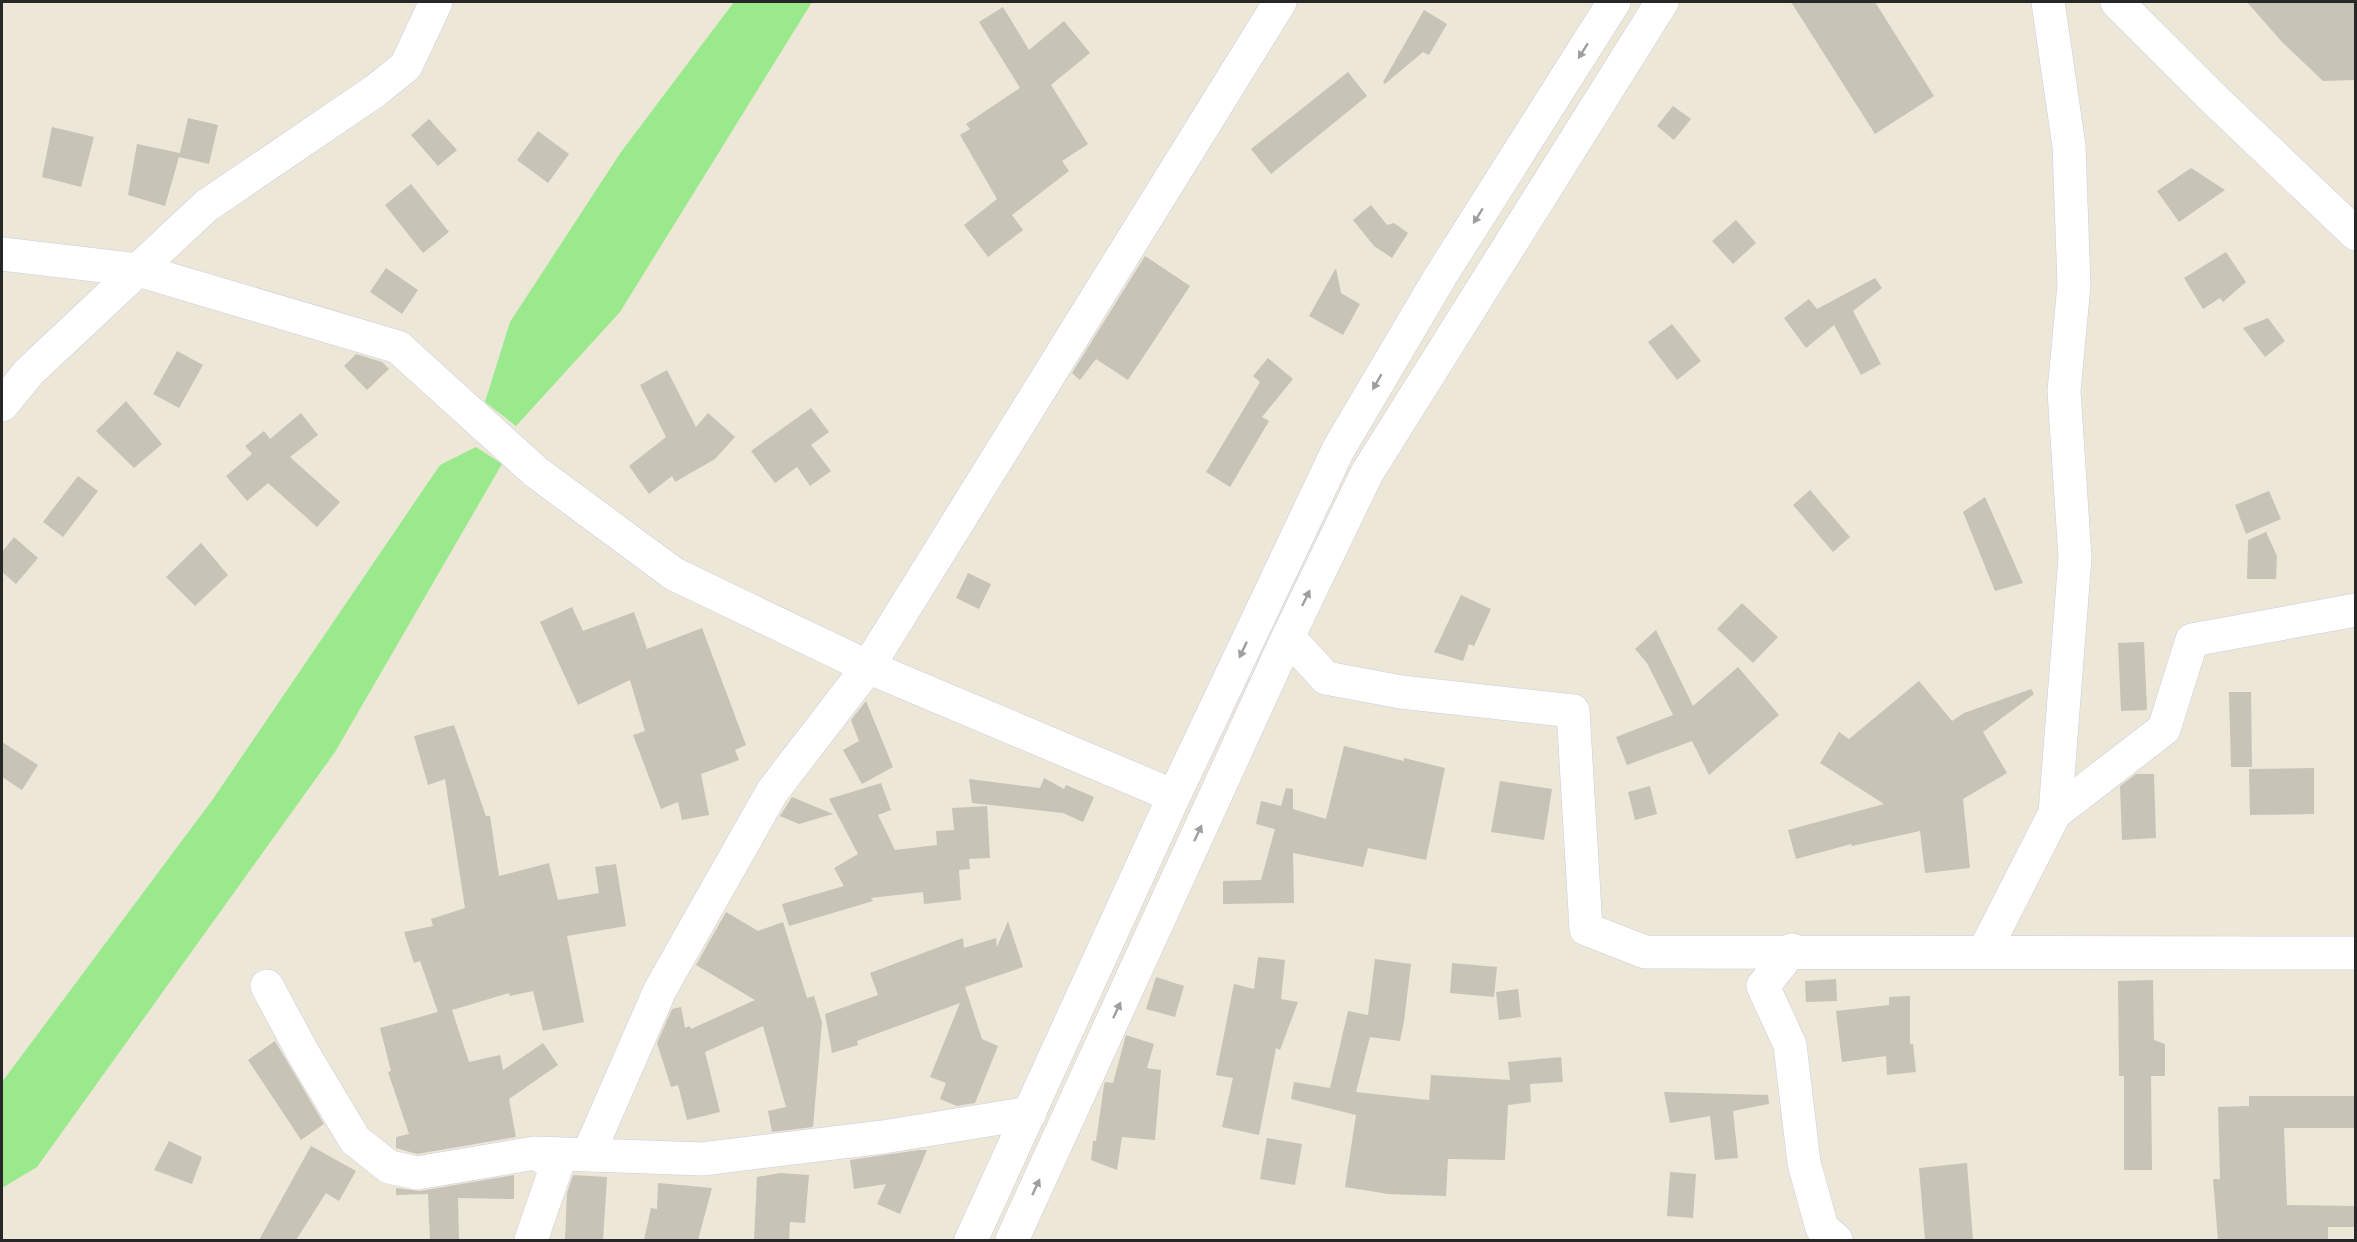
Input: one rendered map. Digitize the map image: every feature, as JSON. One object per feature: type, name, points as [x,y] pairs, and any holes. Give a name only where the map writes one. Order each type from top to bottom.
[{"type":"street","points":[[2,405],[29,372],[206,206],[375,91],[406,66],[436,2]]},
{"type":"street","points":[[588,1155],[660,990],[772,792],[868,667],[1280,2]]},
{"type":"street","points":[[971,1240],[1174,796],[1338,450],[1440,277],[1614,2]]},
{"type":"street","points":[[1012,1240],[1288,637],[1367,473],[1662,2]]},
{"type":"street","points":[[1984,952],[2055,813],[2075,558],[2064,392],[2074,285],[2069,146],[2048,2]]},
{"type":"street","points":[[2117,2],[2355,234]]},
{"type":"street","points":[[2,254],[138,270],[398,346],[536,472],[674,574],[868,667],[1174,796]]},
{"type":"street","points":[[2055,813],[2164,729],[2192,640],[2355,610]]},
{"type":"street","points":[[1288,637],[1326,678],[1401,692],[1573,711],[1586,929],[1645,952],[1792,950],[2355,953]]},
{"type":"street","points":[[1792,950],[1763,986],[1790,1046],[1804,1163],[1822,1228],[1836,1240]]},
{"type":"street","points":[[267,986],[303,1053],[355,1140],[389,1167],[417,1173],[535,1153],[702,1159],[883,1137],[1030,1113]]},
{"type":"street","points":[[531,1240],[557,1165],[535,1153]]},
{"type":"green space","points":[[734,2],[812,2],[620,312],[516,426],[485,402],[510,322],[621,152]]},
{"type":"green space","points":[[476,447],[502,464],[335,752],[37,1167],[2,1188],[2,1082],[213,799],[440,465]]},
{"type":"building","points":[[1791,2],[1875,2],[1934,96],[1875,134]]},
{"type":"building","points":[[2247,2],[2355,2],[2355,80],[2323,81],[2282,42]]},
{"type":"building","points":[[1003,7],[1029,50],[1064,21],[1090,53],[1051,85],[1088,144],[1062,161],[1069,171],[1012,215],[1023,230],[988,257],[964,225],[997,199],[960,135],[970,129],[966,124],[1020,88],[979,22]]},
{"type":"building","points":[[1424,10],[1447,24],[1429,55],[1423,52],[1385,84],[1383,82]]},
{"type":"building","points":[[1348,72],[1367,96],[1271,174],[1251,149]]},
{"type":"building","points":[[1673,106],[1691,119],[1674,140],[1657,126]]},
{"type":"building","points":[[188,118],[218,125],[209,164],[179,157],[165,206],[128,195],[137,144],[180,153]]},
{"type":"building","points":[[429,119],[457,150],[438,166],[411,135]]},
{"type":"building","points":[[52,127],[94,137],[81,187],[42,177]]},
{"type":"building","points":[[538,131],[569,154],[548,183],[517,160]]},
{"type":"building","points":[[2191,168],[2225,190],[2179,222],[2157,191]]},
{"type":"building","points":[[411,184],[449,232],[423,253],[385,205]]},
{"type":"building","points":[[1371,205],[1387,225],[1394,223],[1408,233],[1392,258],[1374,246],[1353,220]]},
{"type":"building","points":[[1736,220],[1756,243],[1733,264],[1712,241]]},
{"type":"building","points":[[2226,252],[2246,282],[2223,302],[2220,298],[2203,309],[2184,278]]},
{"type":"building","points":[[1145,256],[1190,286],[1128,380],[1096,359],[1080,380],[1072,373]]},
{"type":"building","points":[[386,268],[418,290],[402,314],[370,292]]},
{"type":"building","points":[[1336,268],[1341,293],[1360,304],[1343,335],[1309,316]]},
{"type":"building","points":[[1875,278],[1882,288],[1853,311],[1881,364],[1861,375],[1834,325],[1806,348],[1784,318],[1809,299],[1817,309]]},
{"type":"building","points":[[2268,318],[2285,341],[2265,357],[2243,328]]},
{"type":"building","points":[[1672,324],[1701,361],[1677,380],[1648,342]]},
{"type":"building","points":[[177,351],[203,365],[179,408],[153,394]]},
{"type":"building","points":[[356,354],[382,362],[389,369],[367,390],[344,366]]},
{"type":"building","points":[[1268,358],[1293,379],[1262,417],[1269,421],[1230,487],[1206,472],[1260,382],[1253,376]]},
{"type":"building","points":[[667,370],[696,427],[708,413],[735,437],[715,459],[675,482],[672,476],[649,494],[629,466],[666,437],[640,385]]},
{"type":"building","points":[[126,401],[162,444],[134,468],[96,431]]},
{"type":"building","points":[[811,408],[829,432],[811,445],[831,471],[810,486],[797,467],[775,483],[751,451]]},
{"type":"building","points":[[301,413],[318,435],[290,457],[340,502],[317,527],[268,483],[247,501],[226,476],[252,454],[245,446],[264,431],[270,439]]},
{"type":"building","points":[[78,476],[98,491],[63,537],[43,522]]},
{"type":"building","points":[[1810,490],[1850,537],[1833,552],[1793,505]]},
{"type":"building","points":[[2269,491],[2281,519],[2246,534],[2235,505]]},
{"type":"building","points":[[1985,497],[2023,583],[1995,591],[1963,512]]},
{"type":"building","points":[[2266,532],[2277,556],[2276,579],[2247,579],[2248,540]]},
{"type":"building","points":[[14,537],[38,558],[16,584],[2,572],[2,552]]},
{"type":"building","points":[[201,543],[228,575],[195,606],[166,577]]},
{"type":"building","points":[[968,573],[991,584],[979,609],[956,598]]},
{"type":"building","points":[[1461,595],[1491,609],[1474,646],[1469,644],[1463,661],[1434,652]]},
{"type":"building","points":[[1742,603],[1778,637],[1753,663],[1717,629]]},
{"type":"building","points":[[572,607],[583,631],[634,612],[647,649],[702,628],[746,745],[735,750],[739,760],[701,774],[709,815],[682,820],[678,802],[661,809],[633,735],[645,731],[630,680],[578,705],[540,622]]},
{"type":"building","points":[[1656,630],[1693,706],[1738,667],[1779,715],[1709,775],[1692,741],[1627,765],[1616,737],[1673,715],[1647,663],[1635,649]]},
{"type":"building","points":[[2144,642],[2147,710],[2121,711],[2118,643]]},
{"type":"building","points":[[1919,681],[1952,721],[1964,713],[2031,689],[2034,694],[1983,732],[2007,773],[1963,799],[1970,868],[1925,873],[1920,831],[1852,846],[1851,844],[1796,859],[1788,830],[1884,804],[1820,763],[1839,732],[1849,739]]},
{"type":"building","points":[[2229,692],[2251,692],[2252,767],[2231,767]]},
{"type":"building","points":[[866,701],[893,767],[862,784],[843,750],[859,741],[851,720]]},
{"type":"building","points":[[454,725],[486,816],[490,816],[499,876],[549,863],[558,900],[599,893],[595,867],[616,864],[626,926],[567,936],[584,1022],[543,1031],[533,991],[510,996],[509,993],[452,1010],[469,1062],[500,1055],[503,1070],[543,1043],[558,1065],[509,1099],[516,1137],[417,1154],[396,1148],[396,1137],[409,1134],[388,1072],[391,1071],[380,1028],[438,1012],[420,961],[414,963],[404,932],[433,926],[431,919],[465,908],[445,779],[428,785],[414,736]]},
{"type":"building","points":[[2,742],[38,765],[22,790],[2,777]]},
{"type":"building","points":[[1344,746],[1404,761],[1404,758],[1445,768],[1426,860],[1368,848],[1363,867],[1293,853],[1294,903],[1223,904],[1223,881],[1261,880],[1275,829],[1256,824],[1261,801],[1281,806],[1286,788],[1293,789],[1293,809],[1326,819]]},
{"type":"building","points":[[2314,768],[2314,814],[2250,815],[2249,769]]},
{"type":"building","points":[[2136,774],[2154,774],[2156,838],[2122,840],[2120,786]]},
{"type":"building","points":[[1044,778],[1064,789],[1066,785],[1094,797],[1083,822],[1063,813],[972,803],[969,779],[1040,788]]},
{"type":"building","points":[[1500,781],[1552,789],[1544,840],[1491,832]]},
{"type":"building","points":[[881,783],[891,810],[878,815],[895,850],[937,845],[936,831],[954,830],[952,808],[987,806],[990,858],[969,859],[970,869],[959,870],[961,900],[924,904],[923,892],[871,898],[873,901],[789,926],[782,904],[844,886],[834,868],[858,854],[829,799]]},
{"type":"building","points":[[1650,786],[1657,814],[1635,820],[1628,792]]},
{"type":"building","points":[[792,797],[833,814],[799,824],[780,816]]},
{"type":"building","points":[[726,912],[758,931],[783,922],[807,998],[814,996],[822,1022],[813,1127],[772,1132],[768,1111],[786,1107],[763,1026],[705,1052],[720,1112],[687,1120],[678,1085],[671,1087],[657,1043],[672,1009],[681,1007],[685,1028],[690,1026],[691,1029],[755,1000],[696,965]]},
{"type":"building","points":[[1008,921],[1023,967],[965,987],[982,1039],[998,1046],[975,1103],[957,1106],[940,1099],[946,1083],[930,1077],[960,1003],[857,1041],[858,1045],[832,1053],[825,1014],[878,995],[870,973],[963,938],[964,948],[996,938],[997,947]]},
{"type":"building","points":[[1258,957],[1285,960],[1281,999],[1298,1002],[1280,1050],[1276,1048],[1259,1135],[1222,1127],[1233,1078],[1216,1075],[1234,984],[1254,989]]},
{"type":"building","points":[[1375,959],[1411,964],[1404,1021],[1400,1041],[1370,1037],[1356,1092],[1429,1100],[1431,1075],[1510,1080],[1508,1062],[1561,1057],[1563,1082],[1530,1084],[1531,1102],[1508,1105],[1505,1160],[1448,1159],[1446,1196],[1388,1194],[1345,1187],[1356,1115],[1291,1099],[1294,1082],[1330,1088],[1348,1011],[1368,1015]]},
{"type":"building","points":[[1452,963],[1497,967],[1494,997],[1450,993]]},
{"type":"building","points":[[1156,977],[1184,986],[1175,1017],[1146,1009]]},
{"type":"building","points":[[1836,979],[1837,1001],[1806,1002],[1805,981]]},
{"type":"building","points":[[2153,980],[2154,1040],[2165,1044],[2165,1076],[2151,1076],[2152,1170],[2124,1170],[2124,1076],[2119,1076],[2118,981]]},
{"type":"building","points":[[1518,989],[1521,1017],[1499,1020],[1496,992]]},
{"type":"building","points":[[1910,996],[1910,1044],[1913,1044],[1916,1072],[1887,1075],[1886,1056],[1842,1062],[1836,1011],[1889,1005],[1889,997]]},
{"type":"building","points":[[1126,1035],[1154,1044],[1147,1068],[1161,1070],[1155,1140],[1122,1137],[1117,1170],[1091,1160],[1104,1085],[1105,1082],[1113,1083]]},
{"type":"building","points":[[275,1041],[324,1124],[301,1140],[248,1060]]},
{"type":"building","points":[[1664,1092],[1768,1095],[1769,1104],[1733,1111],[1738,1158],[1715,1160],[1710,1116],[1670,1123]]},
{"type":"building","points":[[2249,1096],[2355,1096],[2355,1128],[2284,1128],[2287,1205],[2355,1206],[2355,1227],[2328,1227],[2328,1240],[2218,1240],[2213,1179],[2220,1179],[2218,1107],[2249,1106]]},
{"type":"building","points":[[1267,1138],[1302,1144],[1295,1185],[1260,1179]]},
{"type":"building","points":[[169,1141],[202,1157],[192,1184],[154,1170]]},
{"type":"building","points":[[311,1146],[356,1171],[339,1201],[326,1193],[296,1240],[259,1240]]},
{"type":"building","points":[[927,1150],[900,1214],[877,1204],[886,1184],[854,1189],[850,1160]]},
{"type":"building","points":[[1967,1163],[1973,1240],[1925,1240],[1919,1168]]},
{"type":"building","points":[[1670,1172],[1696,1174],[1693,1218],[1667,1216]]},
{"type":"building","points":[[780,1173],[809,1175],[805,1223],[790,1222],[789,1240],[754,1240],[757,1177]]},
{"type":"building","points":[[514,1175],[514,1199],[458,1198],[459,1240],[430,1240],[428,1194],[396,1195],[396,1188],[420,1191]]},
{"type":"building","points":[[573,1175],[607,1177],[603,1240],[565,1240],[567,1193]]},
{"type":"building","points":[[658,1183],[712,1188],[698,1240],[644,1240],[651,1208],[657,1209]]}]
